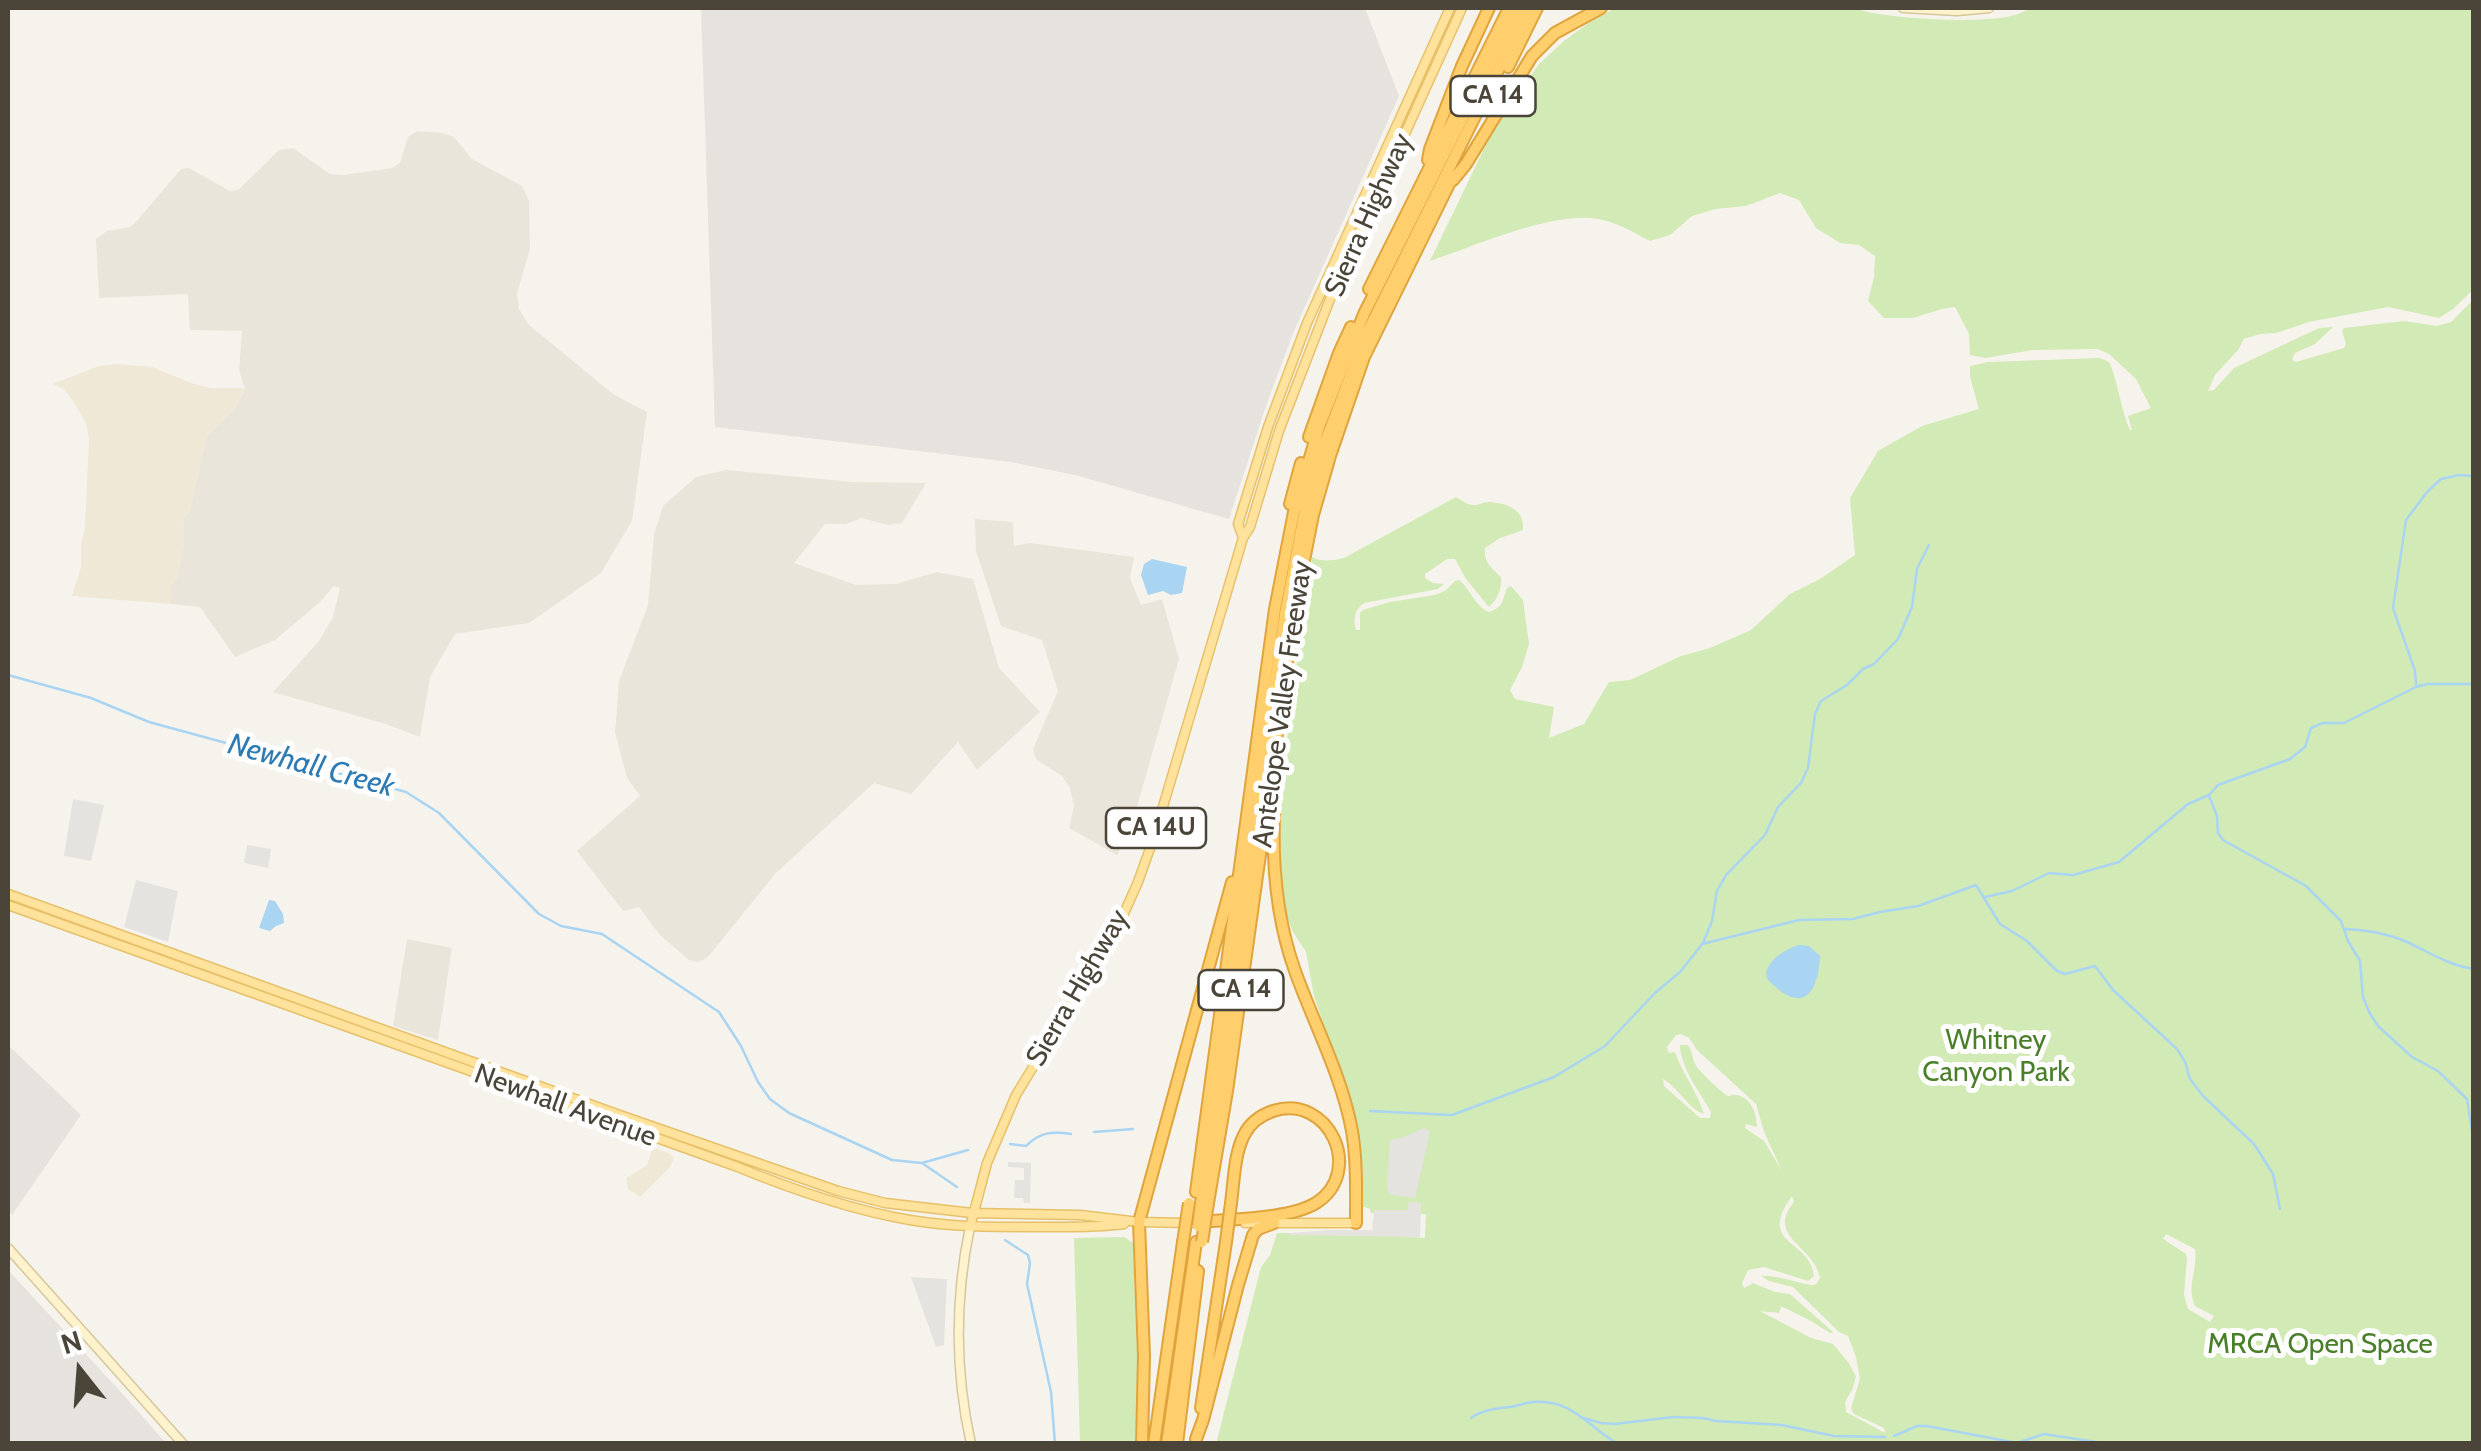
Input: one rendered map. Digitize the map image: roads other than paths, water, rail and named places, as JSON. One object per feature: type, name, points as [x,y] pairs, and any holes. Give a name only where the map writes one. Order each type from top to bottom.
[{"type":"highway","points":[[1427,170],[1430,149],[1489,8]]},
{"type":"highway","name":"Antelope Valley Freeway","points":[[1177,1444],[1193,1242],[1232,881],[1290,561],[1298,488],[1315,418],[1339,352],[1509,8]]},
{"type":"highway","points":[[1298,488],[1364,314],[1518,8]]},
{"type":"highway","points":[[1310,510],[1322,450],[1366,335],[1529,8]]},
{"type":"highway","name":"Antelope Valley Freeway","points":[[1154,1444],[1198,1203],[1230,1072],[1294,610],[1290,561],[1364,358],[1537,8]]},
{"type":"highway","points":[[1449,185],[1532,56],[1555,33],[1601,8]]},
{"type":"highway","points":[[1198,1203],[1290,561]]},
{"type":"highway","points":[[1271,776],[1280,911],[1294,969],[1349,1119],[1356,1169],[1356,1223]]},
{"type":"highway","points":[[1142,1444],[1144,1356],[1139,1222],[1232,881]]},
{"type":"highway","points":[[1196,1441],[1226,1242],[1231,1203],[1240,1145],[1254,1122],[1277,1109],[1295,1108],[1313,1114],[1327,1126],[1340,1158],[1337,1177],[1322,1198],[1306,1208],[1286,1213],[1198,1222]]},
{"type":"highway","points":[[1196,1441],[1253,1235],[1274,1224]]},
{"type":"highway","points":[[1164,1444],[1193,1242]]},
{"type":"main road","name":"Sierra Highway","points":[[1243,538],[1238,524],[1307,323],[1450,8]]},
{"type":"main road","name":"Sierra Highway","points":[[971,1444],[959,1340],[961,1271],[987,1163],[1016,1095],[1116,929],[1138,882],[1279,431],[1330,299],[1462,8]]},
{"type":"main road","points":[[1903,8],[1989,8]]},
{"type":"main road","name":"Newhall Avenue","points":[[8,894],[124,942],[794,1190],[887,1216],[970,1226],[1100,1227],[1139,1222]]},
{"type":"main road","name":"Newhall Avenue","points":[[8,905],[849,1194],[885,1203],[972,1213],[1080,1215],[1139,1222],[1356,1223]]},
{"type":"main road","points":[[572,1108],[614,1113]]},
{"type":"main road","points":[[619,1125],[652,1126]]},
{"type":"main road","points":[[649,1136],[660,1133],[690,1144],[697,1142]]},
{"type":"main road","points":[[8,1248],[183,1444]]},
{"type":"water","points":[[1152,559],[1187,567],[1182,593],[1171,595],[1163,591],[1148,595],[1141,575],[1144,564]]},
{"type":"water","points":[[269,900],[275,901],[284,923],[270,931],[259,928]]},
{"type":"water","points":[[1799,945],[1809,946],[1820,956],[1814,985],[1805,997],[1798,998],[1778,989],[1767,979],[1766,972],[1777,957]]},
{"type":"waterway","points":[[2416,685],[2415,671],[2393,608],[2406,520],[2441,479],[2474,476]]},
{"type":"waterway","points":[[1703,943],[1717,891],[1726,875],[1765,835],[1778,807],[1801,783],[1808,768],[1815,714],[1821,701],[1874,664],[1898,639],[1912,607],[1917,569],[1929,545]]},
{"type":"waterway","name":"Newhall Creek","points":[[8,675],[91,698],[149,722],[406,792],[439,813],[539,914],[561,926],[602,934],[719,1012],[758,1082],[770,1099],[789,1113],[892,1160],[922,1163],[957,1187]]},
{"type":"waterway","points":[[1985,897],[2012,891],[2049,873],[2073,875],[2119,862],[2188,804],[2209,795],[2218,785],[2290,759],[2305,747],[2311,728],[2323,723],[2344,723],[2427,684],[2474,684]]},
{"type":"waterway","points":[[2209,796],[2223,840],[2306,886],[2341,921],[2360,961],[2363,997],[2369,1012],[2378,1026],[2412,1057],[2438,1071],[2467,1099],[2474,1144]]},
{"type":"waterway","points":[[1370,1111],[1452,1115],[1554,1077],[1605,1046],[1681,971],[1702,944],[1799,920],[1853,919],[1918,906],[1976,885],[2000,924],[2027,941],[2057,971],[2065,974],[2095,966],[2113,990],[2177,1049],[2190,1079],[2203,1096],[2254,1144],[2273,1174],[2280,1209]]},
{"type":"waterway","points":[[2346,929],[2392,936],[2448,962],[2474,969]]},
{"type":"waterway","points":[[1094,1132],[1133,1129]]},
{"type":"waterway","points":[[1010,1144],[1026,1146],[1047,1134],[1071,1134]]},
{"type":"waterway","points":[[922,1163],[968,1150]]},
{"type":"waterway","name":"Newhall Creek","points":[[1005,1240],[1028,1255],[1030,1263],[1027,1284],[1051,1392],[1055,1444]]},
{"type":"waterway","points":[[1471,1418],[1489,1410],[1547,1402],[1569,1409],[1618,1444]]},
{"type":"waterway","points":[[1580,1417],[1615,1424],[1673,1417],[1703,1418],[1782,1425],[1834,1436],[1885,1437]]},
{"type":"waterway","points":[[1894,1436],[1927,1426],[2017,1443],[2044,1434],[2109,1444]]},
{"type":"park label","name":"Whitney Canyon Park","points":[[1996,1057]]},
{"type":"park label","name":"MRCA Open Space","points":[[2320,1345]]}]
